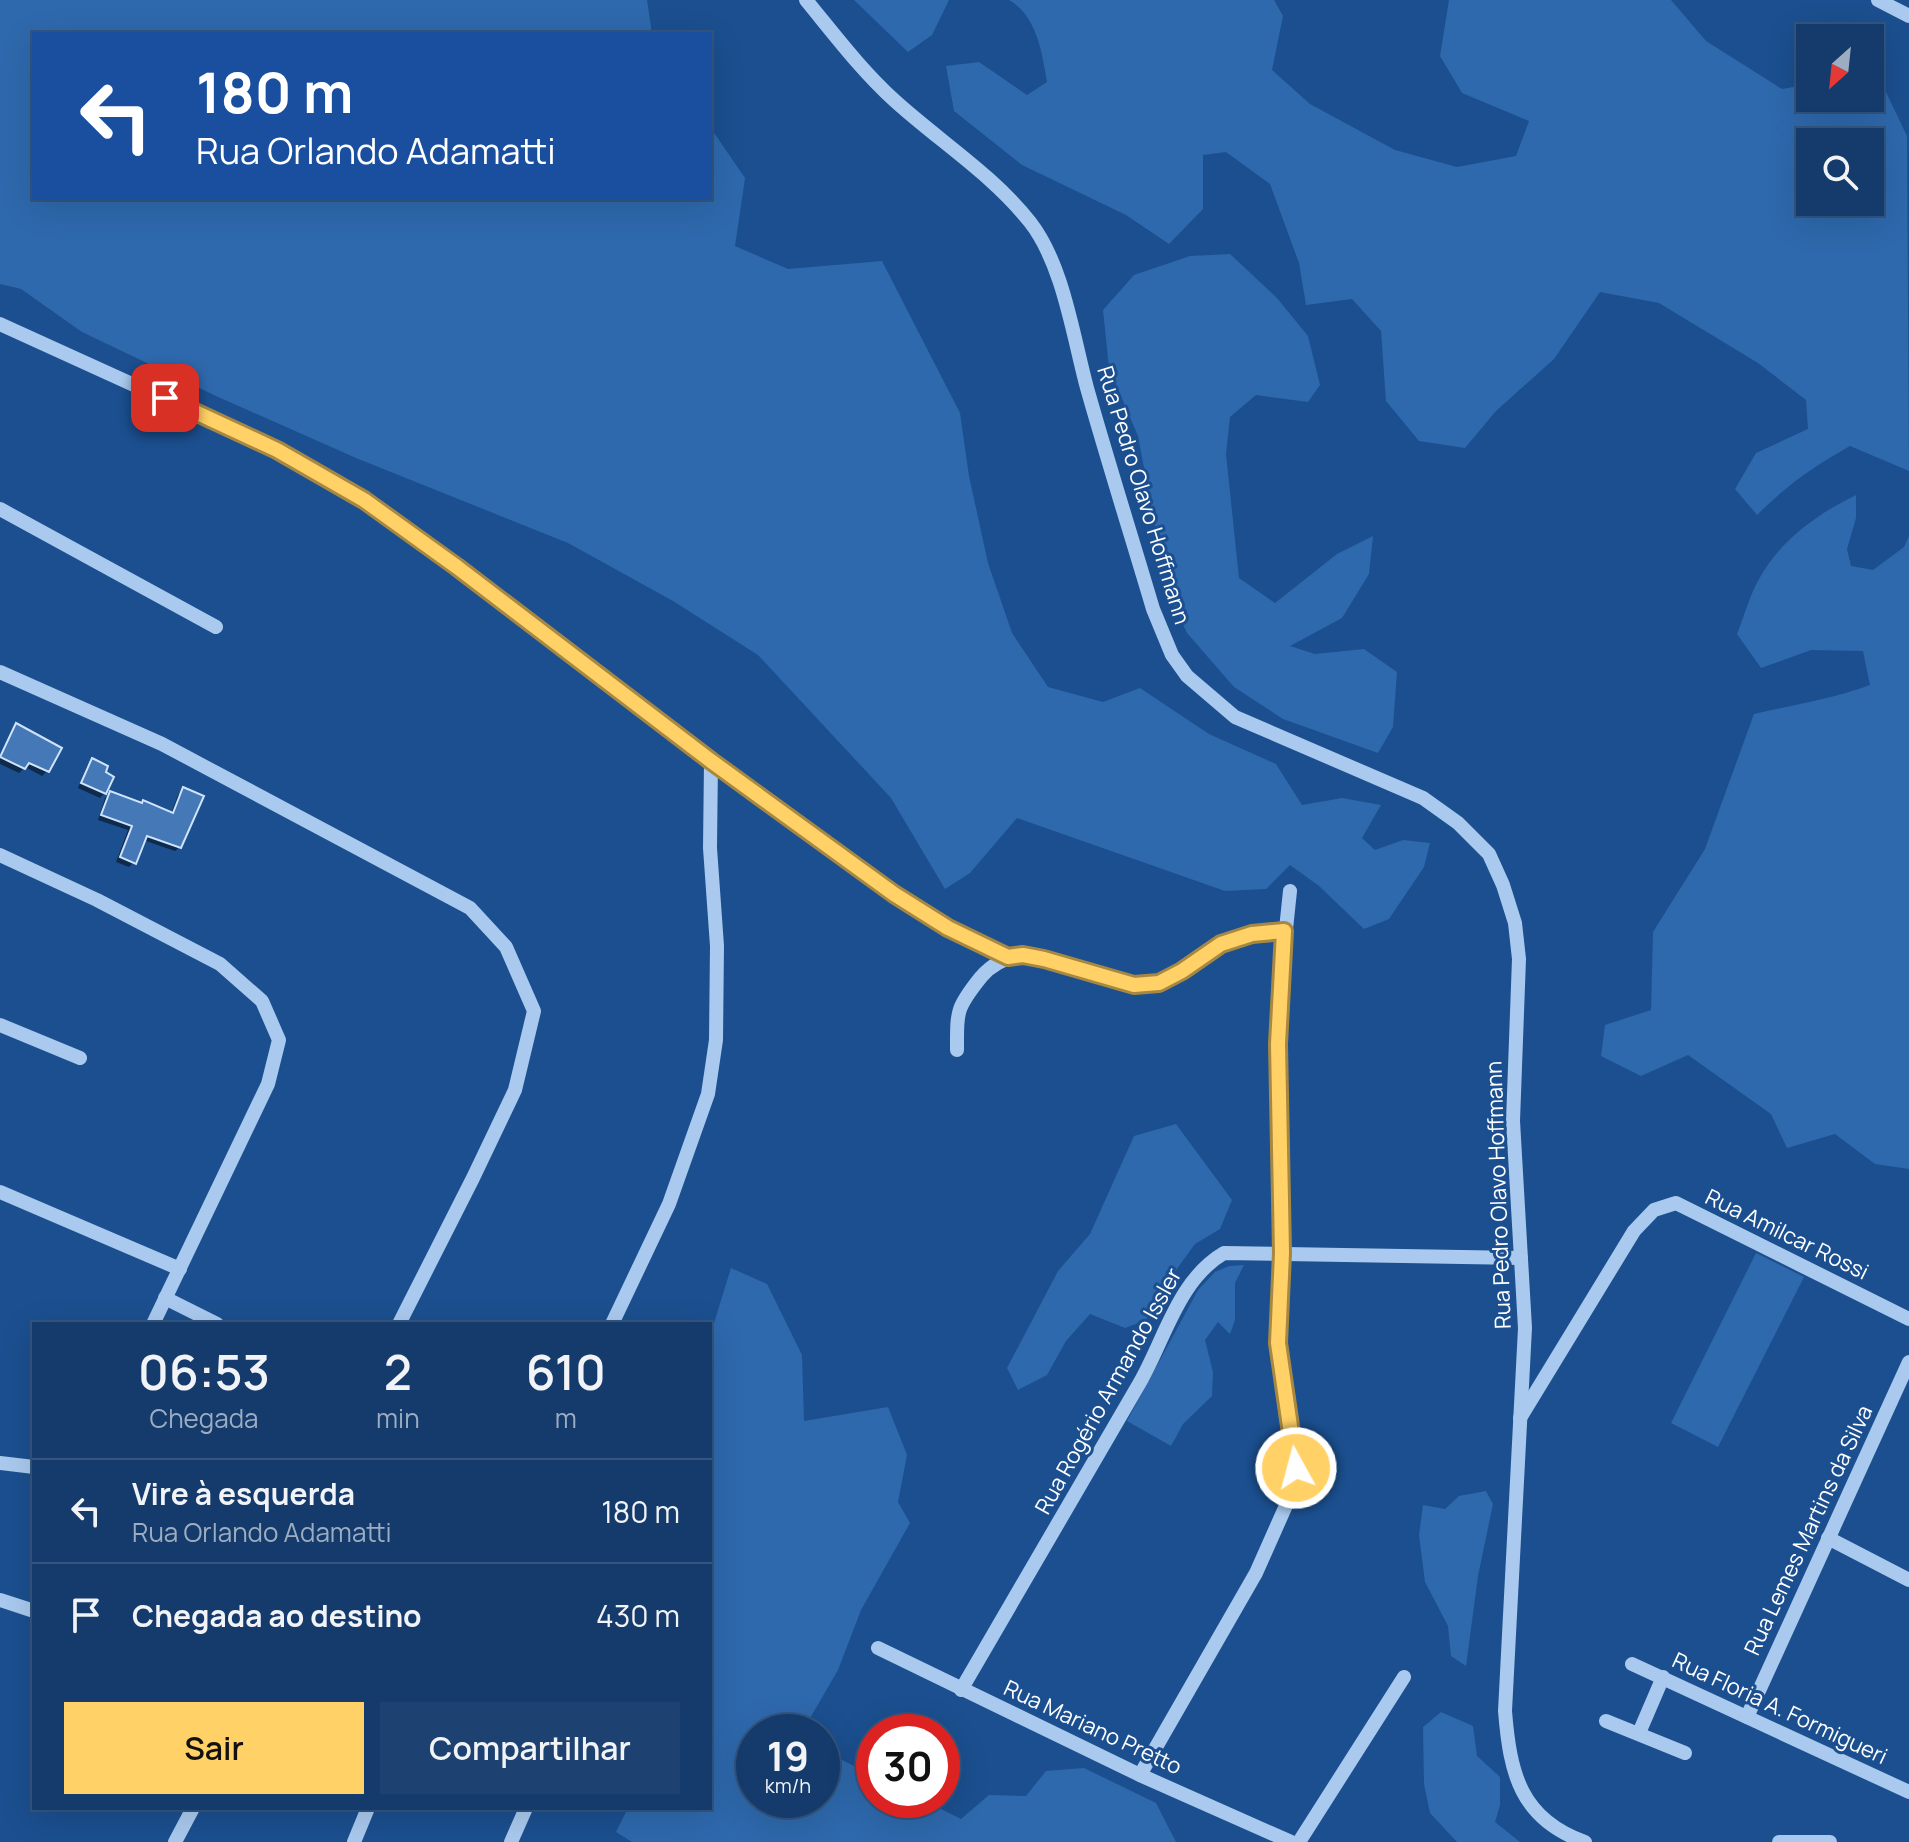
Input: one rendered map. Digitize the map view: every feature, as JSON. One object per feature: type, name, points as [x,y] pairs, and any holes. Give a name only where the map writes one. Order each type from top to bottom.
[{"type":"street","name":"Rua Pedro Olavo Hoffmann","points":[[806,0],[871,78],[964,156],[1005,195],[1031,223],[1043,244],[1069,318],[1153,609],[1172,655],[1187,676],[1235,717],[1423,798],[1458,823],[1489,854],[1503,885],[1515,923],[1519,959],[1513,1121],[1525,1328],[1505,1711],[1509,1752],[1518,1785],[1533,1808],[1556,1828],[1585,1842]]},
{"type":"street","points":[[1878,0],[1909,16]]},
{"type":"street","points":[[0,324],[277,450],[364,500],[711,761],[894,894],[948,928],[1008,957]]},
{"type":"street","points":[[0,509],[216,627]]},
{"type":"street","points":[[0,672],[162,744],[470,908],[506,947],[534,1011],[515,1090],[400,1322]]},
{"type":"street","points":[[613,1322],[669,1204],[708,1094],[716,1040],[717,946],[710,848],[711,761]]},
{"type":"street","points":[[0,855],[97,900],[220,964],[262,1001],[279,1040],[268,1084],[154,1322]]},
{"type":"street","points":[[1140,1775],[1256,1573],[1288,1501],[1296,1468],[1278,1343],[1282,1253],[1278,1044],[1284,931],[1290,891]]},
{"type":"street","points":[[957,1050],[957,1013],[962,1003],[988,970],[1008,957],[1023,955],[1044,959],[1134,985],[1159,983],[1221,944],[1252,934],[1284,931]]},
{"type":"street","points":[[0,1025],[80,1058]]},
{"type":"street","points":[[0,1192],[180,1269]]},
{"type":"street","name":"Rua Amilcar Rossi","points":[[1519,1420],[1634,1231],[1654,1210],[1676,1203],[1909,1319]]},
{"type":"street","name":"Rua Rogério Armando Issler","points":[[961,1690],[1146,1372],[1181,1299],[1208,1262],[1224,1253],[1521,1258]]},
{"type":"street","points":[[165,1298],[213,1322]]},
{"type":"street","name":"Rua Lemes Martins da Silva","points":[[1747,1717],[1909,1362]]},
{"type":"street","points":[[0,1463],[32,1467]]},
{"type":"street","points":[[1828,1538],[1909,1580]]},
{"type":"street","points":[[0,1600],[32,1610]]},
{"type":"street","name":"Rua Mariano Pretto","points":[[878,1648],[1140,1775],[1291,1842]]},
{"type":"street","name":"Rua Floria A. Formigueri","points":[[1632,1664],[1909,1792]]},
{"type":"street","points":[[1299,1842],[1404,1677]]},
{"type":"street","points":[[1639,1733],[1663,1677]]},
{"type":"street","points":[[1606,1721],[1685,1753]]},
{"type":"street","points":[[175,1842],[192,1810]]},
{"type":"street","points":[[354,1842],[367,1810]]},
{"type":"street","points":[[513,1841],[525,1810]]},
{"type":"street","points":[[1779,1842],[1830,1842]]},
{"type":"shaded area","points":[[0,0],[647,0],[652,32],[32,32],[32,200],[712,200],[712,130],[745,178],[735,246],[788,269],[882,261],[960,413],[969,476],[988,563],[1012,633],[1048,687],[1103,702],[1140,688],[1209,734],[1276,764],[1302,805],[1342,798],[1381,805],[1362,838],[1375,850],[1403,840],[1430,843],[1424,867],[1389,919],[1364,929],[1319,886],[1290,865],[1266,889],[1225,891],[1017,818],[970,873],[945,889],[891,798],[758,655],[673,601],[568,543],[356,458],[216,396],[82,332],[21,289],[0,284]]},
{"type":"shaded area","points":[[854,0],[949,0],[932,35],[908,52]]},
{"type":"shaded area","points":[[1009,0],[1274,0],[1283,16],[1272,70],[1310,104],[1395,150],[1457,167],[1516,156],[1529,121],[1462,93],[1440,56],[1449,0],[1671,0],[1706,41],[1782,89],[1796,86],[1796,112],[1884,112],[1885,90],[1907,136],[1909,471],[1850,446],[1801,477],[1757,515],[1735,489],[1756,453],[1808,429],[1806,400],[1758,363],[1659,303],[1600,292],[1554,359],[1496,411],[1465,448],[1419,441],[1386,401],[1381,331],[1352,299],[1306,305],[1299,263],[1270,184],[1226,152],[1203,155],[1203,209],[1169,244],[1126,215],[1022,165],[954,111],[946,66],[979,62],[1027,95],[1047,82],[1037,36],[1026,15]]},
{"type":"shaded area","points":[[1230,254],[1277,298],[1308,336],[1320,385],[1308,402],[1256,395],[1230,417],[1226,454],[1239,578],[1275,603],[1337,554],[1373,536],[1369,574],[1342,618],[1290,646],[1315,654],[1364,649],[1397,672],[1393,727],[1378,753],[1283,719],[1234,687],[1187,633],[1167,590],[1138,436],[1109,368],[1103,310],[1134,275],[1190,256]]},
{"type":"shaded area","points":[[1856,495],[1856,518],[1847,549],[1851,566],[1873,570],[1904,547],[1909,536],[1909,1169],[1875,1164],[1835,1134],[1787,1148],[1771,1114],[1688,1055],[1641,1076],[1601,1056],[1605,1025],[1651,1010],[1653,932],[1705,849],[1754,714],[1870,685],[1863,651],[1811,650],[1761,668],[1737,634],[1755,587],[1777,553],[1813,520]]},
{"type":"shaded area","points":[[1176,1124],[1232,1200],[1220,1229],[1195,1244],[1146,1320],[1125,1328],[1090,1314],[1066,1341],[1047,1375],[1018,1390],[1007,1368],[1058,1271],[1090,1234],[1134,1136]]},
{"type":"shaded area","points":[[1756,1253],[1804,1277],[1718,1447],[1671,1423]]},
{"type":"shaded area","points":[[1244,1265],[1235,1283],[1235,1320],[1230,1334],[1218,1322],[1205,1340],[1213,1372],[1212,1396],[1183,1424],[1171,1446],[1127,1421],[1198,1290],[1215,1272],[1229,1266]]},
{"type":"shaded area","points":[[731,1268],[767,1284],[802,1355],[804,1421],[888,1407],[907,1455],[898,1502],[910,1523],[861,1610],[838,1670],[812,1714],[736,1714],[736,1818],[840,1818],[840,1759],[856,1767],[856,1818],[961,1819],[989,1795],[1026,1796],[1046,1771],[1084,1768],[1156,1803],[1176,1842],[632,1842],[616,1832],[627,1810],[712,1810],[712,1330]]},
{"type":"shaded area","points":[[1486,1491],[1493,1504],[1478,1576],[1466,1666],[1451,1656],[1448,1626],[1425,1582],[1419,1535],[1423,1505],[1445,1509],[1459,1496]]},
{"type":"shaded area","points":[[1441,1712],[1473,1726],[1477,1756],[1500,1777],[1500,1805],[1495,1822],[1520,1842],[1457,1842],[1430,1813],[1424,1784],[1423,1727]]},
{"type":"building","points":[[16,723],[62,748],[49,772],[29,763],[25,769],[0,757]]},
{"type":"building","points":[[92,758],[108,766],[106,772],[114,777],[106,794],[81,783]]},
{"type":"building","points":[[183,787],[204,796],[181,848],[147,836],[136,864],[120,857],[132,826],[101,815],[110,791],[173,813]]},
{"type":"route","points":[[165,398],[277,450],[364,500],[711,761],[894,894],[948,928],[1008,957],[1023,955],[1044,959],[1134,985],[1159,983],[1221,944],[1252,934],[1284,931],[1278,1044],[1282,1253],[1278,1343],[1296,1468]]}]
